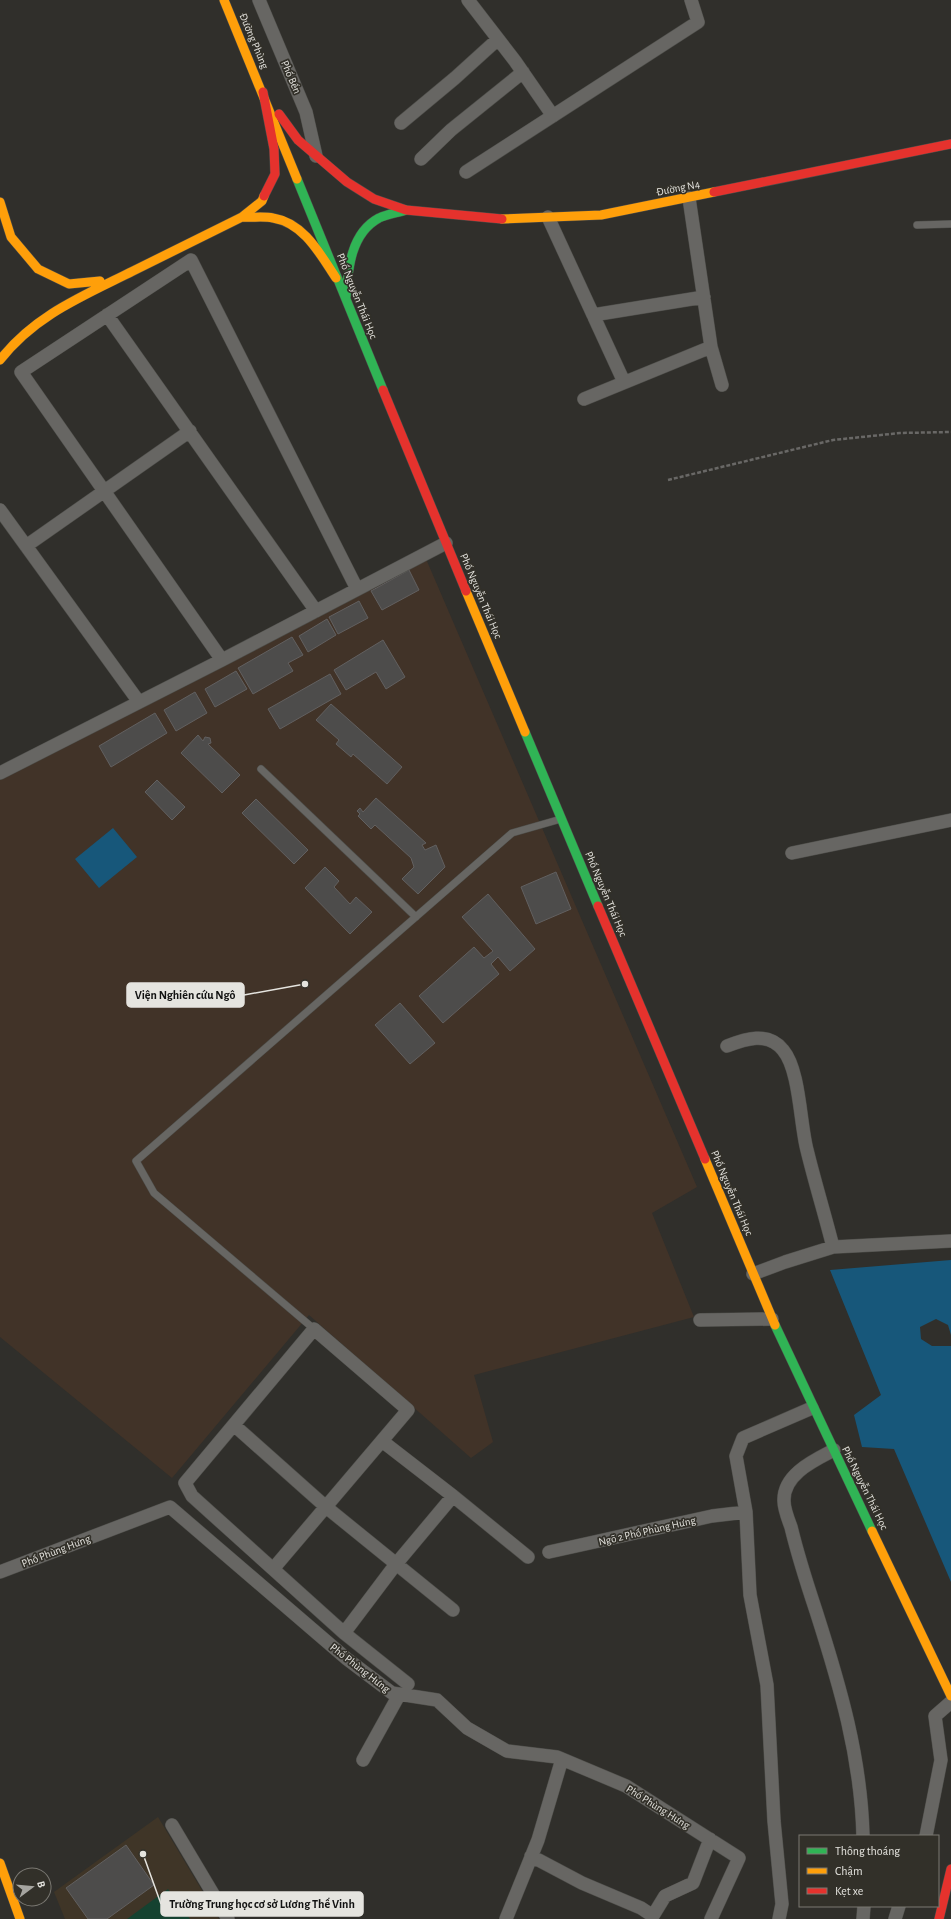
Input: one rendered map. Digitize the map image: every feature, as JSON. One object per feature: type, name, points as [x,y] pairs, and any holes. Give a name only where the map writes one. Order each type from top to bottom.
[{"type":"main road","name":"Đường Phùng","points":[[224,0],[263,92]]},
{"type":"main road","points":[[263,92],[298,140],[347,182],[374,199],[406,210]]},
{"type":"main road","points":[[0,360],[7,350],[30,329],[68,301],[117,279],[242,217],[262,201],[275,174],[274,148],[263,92]]},
{"type":"main road","name":"Phố Nguyễn Thái Học","points":[[263,92],[336,278],[561,819],[772,1319],[812,1408],[834,1450],[951,1696]]},
{"type":"main road","name":"Đường N4","points":[[406,210],[504,219],[601,215],[951,144]]},
{"type":"main road","points":[[0,202],[11,236],[38,269],[69,284],[117,279]]},
{"type":"main road","points":[[346,300],[348,270],[357,240],[368,227],[379,219],[406,210]]},
{"type":"main road","points":[[242,217],[274,218],[293,226],[306,235],[336,278]]},
{"type":"main road","points":[[0,1863],[20,1919]]},
{"type":"main road","points":[[939,1919],[951,1869]]},
{"type":"street","name":"Phố Bến","points":[[259,0],[306,112],[316,156]]},
{"type":"street","points":[[468,0],[523,72],[553,116]]},
{"type":"street","points":[[466,172],[698,22],[691,0]]},
{"type":"street","points":[[401,123],[455,78],[498,39]]},
{"type":"street","points":[[421,159],[451,130],[523,72]]},
{"type":"street","points":[[689,198],[711,347],[722,385]]},
{"type":"street","points":[[548,217],[624,382]]},
{"type":"street","points":[[222,660],[21,372],[191,260],[357,589]]},
{"type":"street","points":[[593,315],[704,297]]},
{"type":"street","points":[[107,315],[316,611]]},
{"type":"street","points":[[584,400],[624,382],[711,347]]},
{"type":"street","points":[[26,546],[190,431]]},
{"type":"street","points":[[0,510],[139,702]]},
{"type":"street","points":[[0,773],[222,660],[446,543]]},
{"type":"street","points":[[792,853],[951,820]]},
{"type":"street","points":[[727,1046],[748,1038],[763,1038],[776,1043],[784,1050],[794,1077],[807,1151],[833,1247]]},
{"type":"street","points":[[754,1274],[785,1262],[833,1247],[951,1241]]},
{"type":"street","points":[[700,1320],[772,1319]]},
{"type":"street","points":[[272,1569],[408,1410],[314,1330],[186,1483],[192,1496],[272,1569],[344,1633],[408,1684]]},
{"type":"street","points":[[779,1919],[782,1904],[774,1821],[767,1685],[750,1596],[746,1512],[736,1456],[743,1438],[812,1408]]},
{"type":"street","points":[[234,1426],[326,1507],[454,1610]]},
{"type":"street","points":[[382,1441],[528,1557]]},
{"type":"street","points":[[834,1450],[807,1464],[789,1482],[784,1500],[798,1556],[835,1671],[852,1738],[862,1807],[863,1835]]},
{"type":"street","points":[[344,1633],[396,1564],[453,1496]]},
{"type":"street","name":"Phố Phùng Hưng","points":[[0,1572],[170,1507],[347,1659],[392,1694],[437,1700],[467,1728],[507,1751],[557,1757],[626,1786],[739,1858],[711,1919]]},
{"type":"street","name":"Ngõ 2 Phố Phùng Hưng","points":[[549,1552],[712,1516],[746,1512]]},
{"type":"street","points":[[363,1760],[399,1695]]},
{"type":"street","points":[[926,1835],[941,1760],[935,1716],[951,1702]]},
{"type":"street","points":[[506,1919],[531,1856],[562,1759]]},
{"type":"street","points":[[172,1825],[228,1919]]},
{"type":"street","points":[[531,1856],[582,1882],[641,1908],[652,1917],[665,1896],[693,1883],[710,1839]]},
{"type":"street","points":[[863,1919],[864,1907]]},
{"type":"street","points":[[895,1919],[899,1907]]},
{"type":"lane","points":[[917,226],[951,224]]},
{"type":"lane","points":[[261,769],[416,917]]},
{"type":"lane","points":[[314,1330],[154,1193],[136,1161],[512,833],[561,819]]},
{"type":"path","points":[[668,480],[833,440],[900,433],[951,432]]},
{"type":"shaded area","points":[[426,559],[697,1187],[652,1213],[694,1317],[474,1375],[493,1442],[471,1458],[309,1315],[172,1478],[0,1337],[0,780]]},
{"type":"shaded area","points":[[158,1817],[219,1919],[65,1919],[54,1892]]},
{"type":"green space","points":[[168,1889],[190,1919],[127,1919]]},
{"type":"water","points":[[113,828],[137,857],[99,888],[75,859]]},
{"type":"water","points":[[951,1260],[951,1335],[948,1325],[936,1319],[920,1327],[921,1339],[932,1346],[951,1346],[951,1582],[894,1449],[862,1447],[854,1415],[881,1395],[830,1270]]},
{"type":"building","points":[[409,570],[419,590],[382,610],[371,591]]},
{"type":"building","points":[[359,601],[368,618],[338,634],[329,617]]},
{"type":"building","points":[[327,619],[336,635],[308,652],[299,636]]},
{"type":"building","points":[[292,637],[303,655],[288,663],[293,671],[253,694],[238,668]]},
{"type":"building","points":[[383,640],[405,677],[386,689],[376,672],[346,690],[334,670]]},
{"type":"building","points":[[236,671],[247,689],[215,707],[205,689]]},
{"type":"building","points":[[330,674],[341,694],[280,729],[268,709]]},
{"type":"building","points":[[195,692],[207,713],[176,731],[164,710]]},
{"type":"building","points":[[331,704],[402,767],[387,784],[353,754],[351,757],[336,744],[339,740],[316,720]]},
{"type":"building","points":[[155,713],[167,733],[111,767],[99,746]]},
{"type":"building","points":[[198,735],[203,741],[205,737],[210,738],[211,743],[208,744],[240,775],[222,793],[181,753]]},
{"type":"building","points":[[157,780],[185,807],[172,820],[145,792]]},
{"type":"building","points":[[376,798],[426,843],[422,845],[425,850],[436,845],[445,867],[418,894],[402,879],[414,867],[411,858],[375,825],[371,829],[358,816],[360,814],[357,811],[360,808],[363,812]]},
{"type":"building","points":[[256,799],[308,850],[294,864],[242,813]]},
{"type":"building","points":[[325,867],[339,881],[334,887],[350,904],[356,897],[372,912],[350,934],[305,888]]},
{"type":"building","points":[[556,872],[571,909],[536,924],[521,887]]},
{"type":"building","points":[[488,894],[535,949],[510,971],[498,957],[491,964],[499,974],[443,1023],[419,996],[474,947],[484,958],[493,951],[462,917]]},
{"type":"building","points":[[400,1003],[435,1043],[410,1064],[375,1025]]},
{"type":"building","points":[[126,1845],[154,1885],[107,1919],[88,1919],[66,1888]]},
{"type":"traffic: fast","points":[[297,179],[383,390]]},
{"type":"traffic: fast","points":[[346,297],[350,263],[353,252],[362,233],[379,218],[406,210]]},
{"type":"traffic: fast","points":[[525,732],[598,906]]},
{"type":"traffic: fast","points":[[775,1325],[872,1531]]},
{"type":"traffic: slow","points":[[224,0],[297,179]]},
{"type":"traffic: slow","points":[[502,219],[601,215],[714,192]]},
{"type":"traffic: slow","points":[[0,360],[14,344],[29,331],[61,308],[78,298],[242,217],[262,201],[264,196]]},
{"type":"traffic: slow","points":[[0,202],[11,237],[38,269],[69,284],[100,281]]},
{"type":"traffic: slow","points":[[242,217],[273,218],[294,226],[310,241],[336,278]]},
{"type":"traffic: slow","points":[[466,591],[525,732]]},
{"type":"traffic: slow","points":[[705,1159],[775,1325]]},
{"type":"traffic: slow","points":[[872,1531],[951,1696]]},
{"type":"traffic: slow","points":[[0,1863],[20,1919]]},
{"type":"traffic: jam","points":[[263,92],[274,149],[275,174],[264,196]]},
{"type":"traffic: jam","points":[[279,114],[298,140],[347,182],[374,199],[406,210],[502,219]]},
{"type":"traffic: jam","points":[[714,192],[951,144]]},
{"type":"traffic: jam","points":[[383,390],[466,591]]},
{"type":"traffic: jam","points":[[598,906],[705,1159]]},
{"type":"traffic: jam","points":[[939,1919],[951,1869]]},
{"type":"place","name":"Viện Nghiên cứu Ngô","points":[[305,984]]},
{"type":"place","name":"Trường Trung học cơ sở Lương Thế Vinh","points":[[143,1854]]}]
